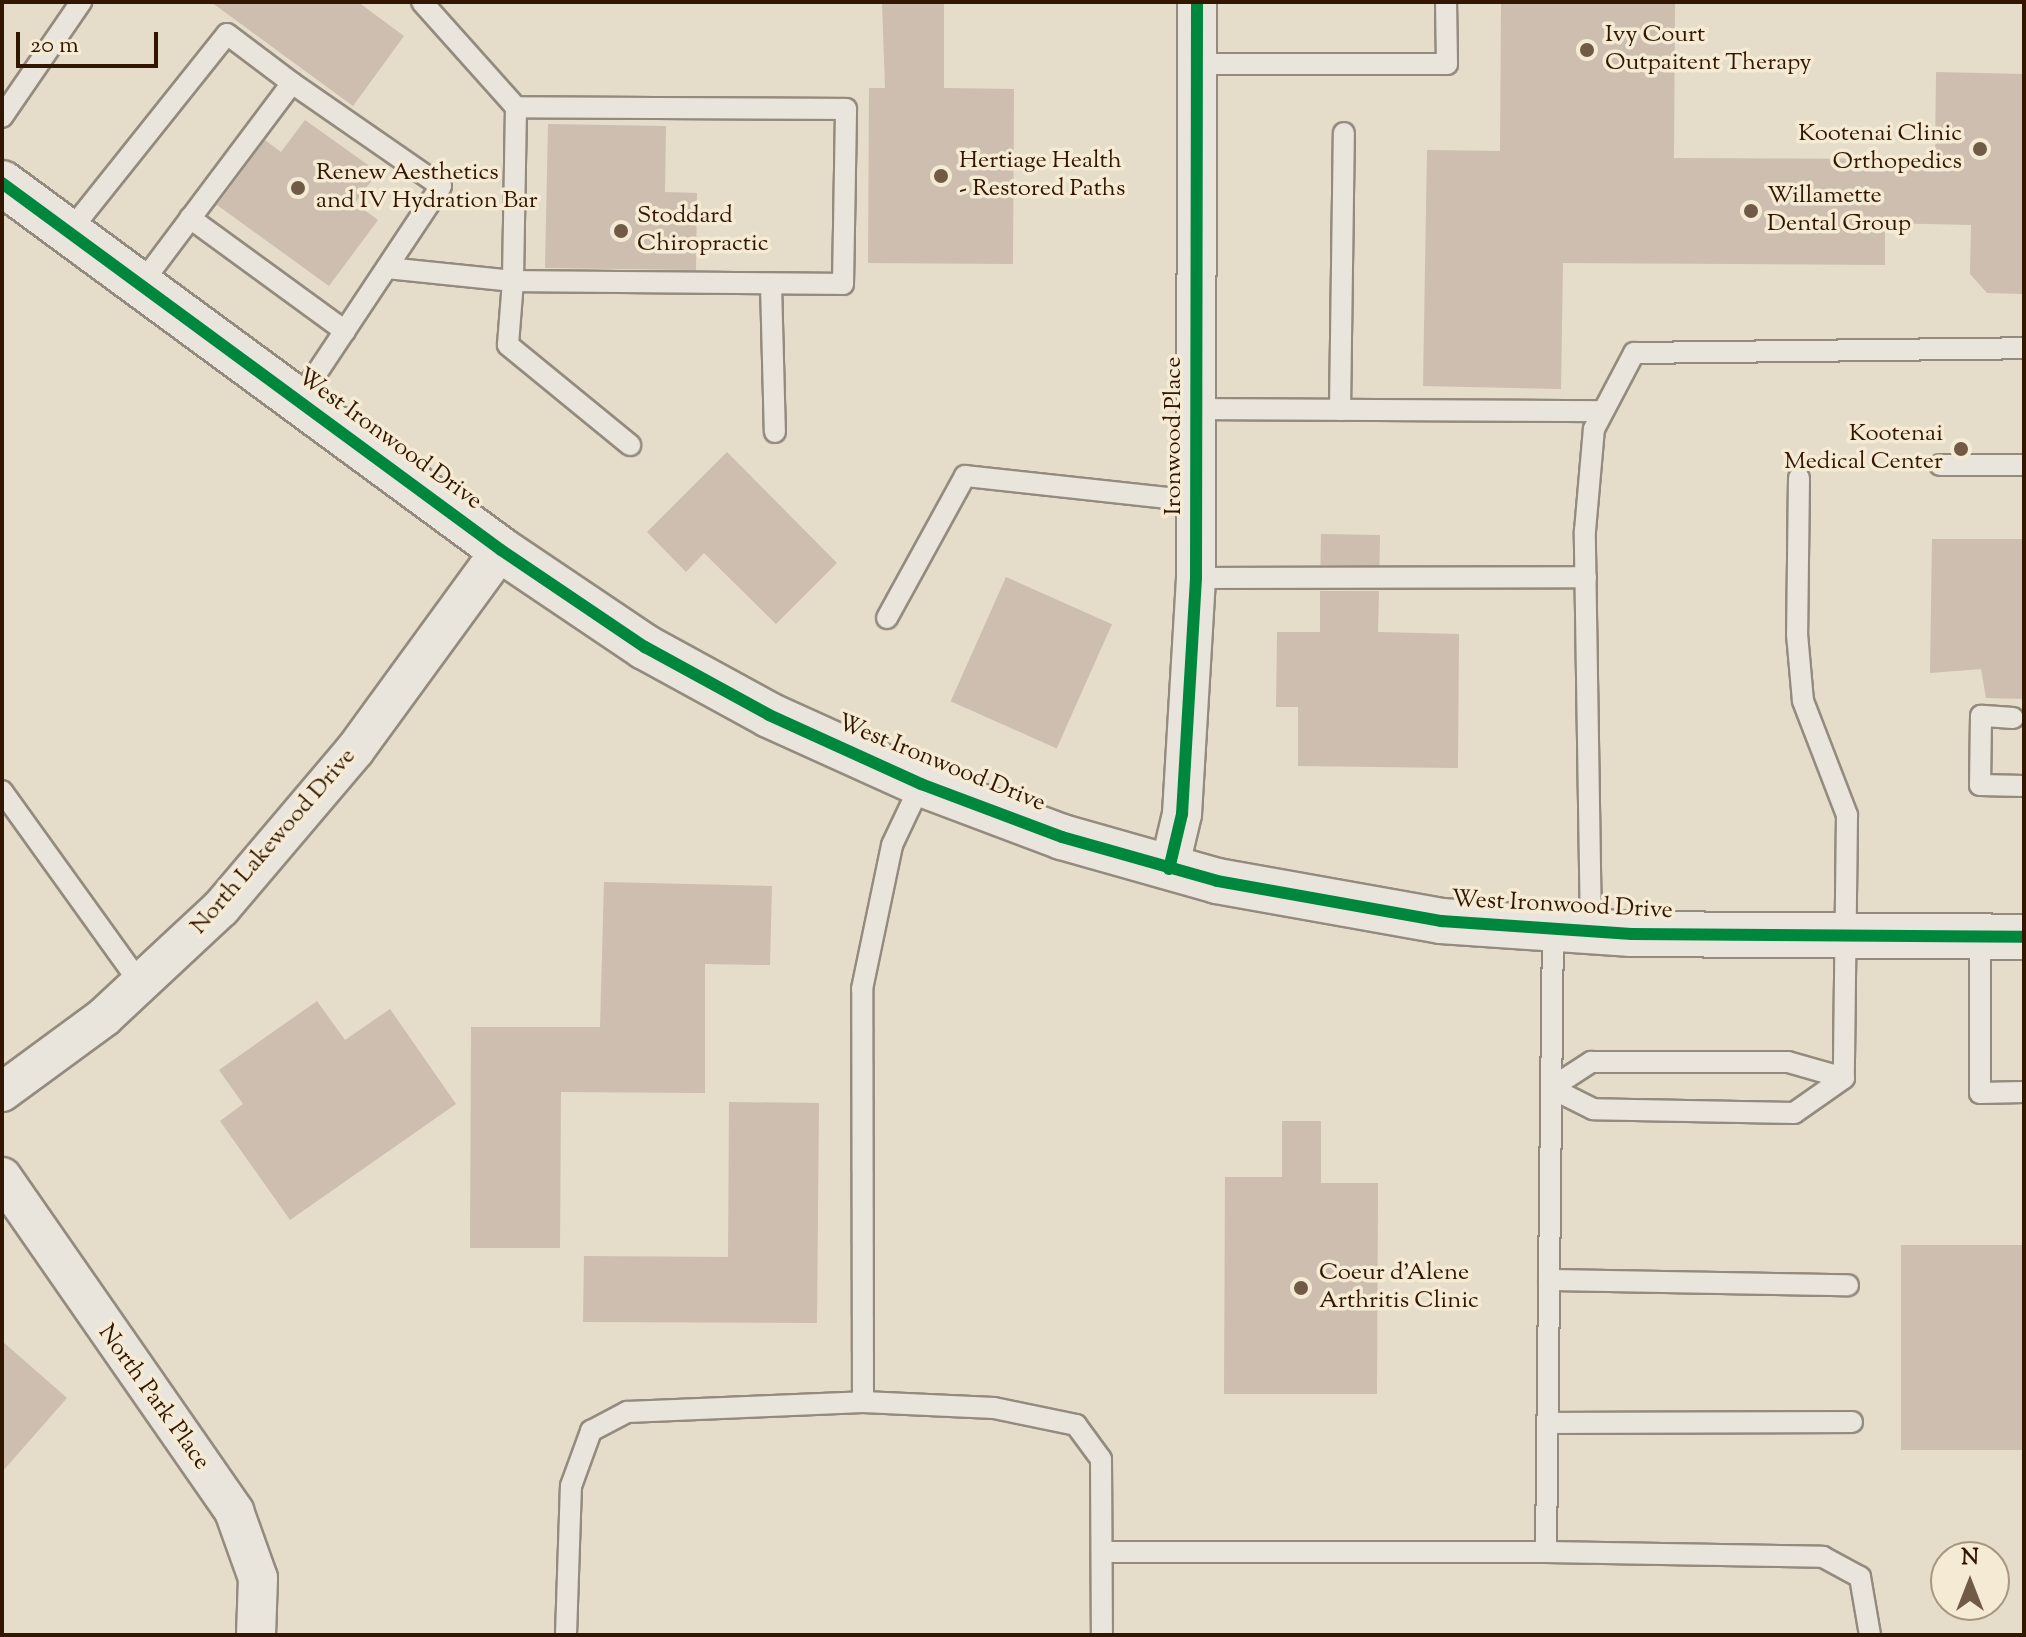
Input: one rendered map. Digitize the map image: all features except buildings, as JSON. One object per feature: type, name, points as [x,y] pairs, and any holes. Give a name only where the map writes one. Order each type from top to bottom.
[{"type":"street","name":"Ironwood Place","points":[[1169,869],[1182,814],[1196,578],[1197,2]]},
{"type":"street","name":"West Ironwood Drive","points":[[2,183],[501,550],[645,647],[769,715],[921,784],[1169,869],[1441,921],[1572,930],[1846,938],[2024,937]]},
{"type":"street","name":"North Lakewood Drive","points":[[2,1092],[140,983],[221,908],[355,750],[501,550]]},
{"type":"street","name":"North Park Place","points":[[2,1177],[234,1511],[258,1578],[256,1635]]},
{"type":"lane","points":[[2,117],[81,2]]},
{"type":"lane","points":[[422,2],[516,107],[513,281],[508,345],[630,445]]},
{"type":"lane","points":[[1197,64],[1447,64],[1446,2]]},
{"type":"lane","points":[[69,232],[227,34],[441,186],[299,400]]},
{"type":"lane","points":[[141,284],[292,83]]},
{"type":"lane","points":[[387,268],[513,281],[843,284],[846,109],[516,107]]},
{"type":"lane","points":[[1340,410],[1344,133]]},
{"type":"lane","points":[[190,218],[345,331]]},
{"type":"lane","points":[[771,284],[775,432]]},
{"type":"lane","points":[[1546,1552],[1551,1088],[1572,930],[1594,429],[1634,353],[2024,348]]},
{"type":"lane","points":[[1198,409],[1602,411]]},
{"type":"lane","points":[[1940,465],[2024,465]]},
{"type":"lane","points":[[887,618],[965,476],[1197,501]]},
{"type":"lane","points":[[1799,478],[1797,634],[1803,701],[1847,815],[1844,1078]]},
{"type":"lane","points":[[1196,578],[1586,577]]},
{"type":"lane","points":[[2013,718],[1981,716],[1980,785],[2024,786]]},
{"type":"lane","points":[[863,1402],[862,989],[892,845],[921,784]]},
{"type":"lane","points":[[2,791],[140,983]]},
{"type":"lane","points":[[1980,937],[1980,1093],[2024,1092]]},
{"type":"lane","points":[[1551,1088],[1591,1062],[1788,1062],[1844,1078]]},
{"type":"lane","points":[[1551,1088],[1593,1109],[1794,1113],[1844,1078]]},
{"type":"lane","points":[[1549,1280],[1848,1285]]},
{"type":"lane","points":[[566,1635],[571,1486],[591,1431],[627,1412],[863,1402],[994,1408],[1076,1425],[1101,1459],[1106,1552],[1102,1635]]},
{"type":"lane","points":[[1547,1423],[1852,1422]]},
{"type":"lane","points":[[1106,1552],[1546,1552],[1823,1557],[1860,1577],[1870,1635]]},
{"type":"cycle path","points":[[1169,869],[1182,814],[1196,578],[1197,2]]},
{"type":"cycle path","points":[[2,183],[501,550],[645,647],[769,715],[921,784],[1062,837],[1217,881],[1441,921],[1632,934],[2024,937]]},
{"type":"place","name":"Ivy Court Outpaitent Therapy","points":[[1587,50]]},
{"type":"place","name":"Kootenai Clinic Orthopedics","points":[[1980,149]]},
{"type":"place","name":"Hertiage Health - Restored Paths","points":[[941,176]]},
{"type":"place","name":"Renew Aesthetics and IV Hydration Bar","points":[[298,188]]},
{"type":"place","name":"Willamette Dental Group","points":[[1751,211]]},
{"type":"place","name":"Stoddard Chiropractic","points":[[621,231]]},
{"type":"place","name":"Kootenai Medical Center","points":[[1961,449]]},
{"type":"place","name":"Coeur d'Alene Arthritis Clinic","points":[[1301,1288]]}]
